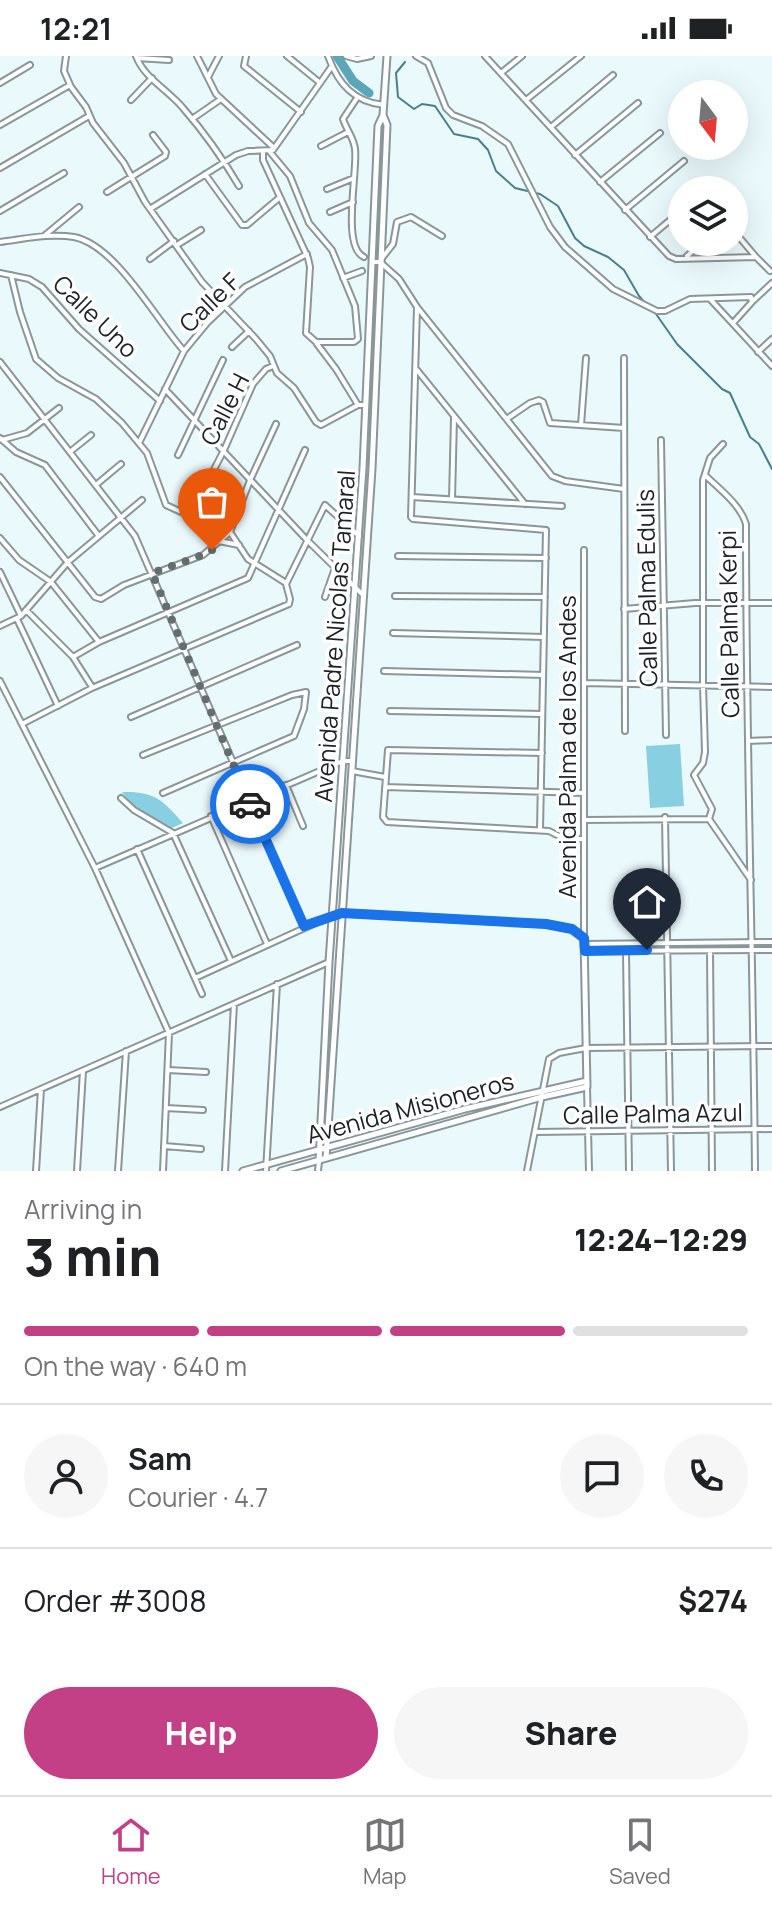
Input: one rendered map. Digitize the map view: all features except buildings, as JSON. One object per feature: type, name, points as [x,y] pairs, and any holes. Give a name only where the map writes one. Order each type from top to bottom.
[{"type":"street","points":[[0,125],[70,85],[64,71],[66,56]]},
{"type":"street","points":[[197,56],[221,99],[275,148]]},
{"type":"street","points":[[208,77],[219,56]]},
{"type":"street","points":[[246,56],[244,66],[301,112]]},
{"type":"street","points":[[287,56],[319,82]]},
{"type":"street","points":[[328,56],[346,88],[357,98],[384,105]]},
{"type":"street","points":[[347,57],[357,59],[371,56]]},
{"type":"street","name":"Avenida Padre Nicolas Tamaral","points":[[319,1161],[329,962],[359,536],[378,126],[383,115],[387,56]]},
{"type":"street","points":[[416,56],[428,63],[446,108],[453,115],[482,126],[508,144],[550,227],[565,247],[613,289],[657,311],[671,309],[690,299],[751,297],[752,302]]},
{"type":"street","points":[[485,56],[669,256],[756,257]]},
{"type":"street","points":[[501,73],[522,56]]},
{"type":"street","points":[[526,100],[581,56]]},
{"type":"street","points":[[136,57],[169,60]]},
{"type":"street","points":[[136,57],[192,119],[239,186]]},
{"type":"street","points":[[0,83],[30,65]]},
{"type":"street","points":[[150,209],[224,161],[248,151],[270,152],[332,66]]},
{"type":"street","points":[[551,127],[613,75]]},
{"type":"street","points":[[131,100],[152,78]]},
{"type":"street","name":"Calle H","points":[[70,85],[124,163],[150,209],[202,282],[270,356],[273,366],[294,388],[316,422],[321,425],[358,405]]},
{"type":"street","points":[[357,98],[343,119],[355,149],[354,248],[358,255],[364,257]]},
{"type":"street","points":[[192,119],[221,99]]},
{"type":"street","points":[[575,155],[638,103]]},
{"type":"street","name":"Avenida Padre Nicolas Tamaral","points":[[326,1158],[364,595],[387,125],[383,115]]},
{"type":"street","points":[[0,168],[89,116]]},
{"type":"street","points":[[321,146],[348,132]]},
{"type":"street","points":[[600,182],[660,133]]},
{"type":"street","points":[[107,192],[166,154],[153,135]]},
{"type":"street","points":[[263,152],[263,160],[279,198],[307,254],[310,267],[306,333],[336,369],[358,405],[366,405]]},
{"type":"street","points":[[270,152],[290,176],[309,223],[328,243],[357,316],[358,339],[354,342],[316,342]]},
{"type":"street","points":[[625,210],[684,161]]},
{"type":"street","points":[[0,211],[64,173]]},
{"type":"street","points":[[205,174],[242,225],[247,225],[279,198]]},
{"type":"street","points":[[327,189],[354,178]]},
{"type":"street","points":[[330,212],[353,202]]},
{"type":"street","points":[[43,237],[79,207]]},
{"type":"street","points":[[372,262],[380,261],[391,249],[397,222],[403,218],[411,217],[442,236]]},
{"type":"street","points":[[650,237],[668,222]]},
{"type":"street","points":[[150,259],[201,230]]},
{"type":"street","points":[[0,242],[73,237],[89,243],[120,270],[184,351]]},
{"type":"street","points":[[748,248],[770,271]]},
{"type":"street","name":"Calle F","points":[[139,443],[184,351],[245,287],[307,254]]},
{"type":"street","points":[[380,261],[399,279],[417,307],[552,476],[565,481],[624,489]]},
{"type":"street","points":[[343,278],[362,271]]},
{"type":"street","name":"Calle Uno","points":[[0,273],[29,279],[42,287],[79,329],[160,401]]},
{"type":"street","points":[[11,275],[36,359],[58,378],[96,399],[139,443],[151,463],[164,503],[190,516],[219,541],[239,545]]},
{"type":"street","points":[[733,323],[772,283]]},
{"type":"street","points":[[710,299],[772,366]]},
{"type":"street","points":[[417,307],[413,519],[546,530],[540,830]]},
{"type":"street","points":[[232,347],[249,331]]},
{"type":"street","points":[[758,352],[772,339]]},
{"type":"street","points":[[581,425],[586,358]]},
{"type":"street","points":[[624,358],[625,731]]},
{"type":"street","points":[[178,455],[223,360]]},
{"type":"street","points":[[0,362],[135,536],[304,926]]},
{"type":"street","name":"Calle H","points":[[190,516],[253,384],[266,369],[273,366]]},
{"type":"street","points":[[416,368],[525,504]]},
{"type":"street","points":[[165,389],[306,539],[364,595]]},
{"type":"street","points":[[508,418],[539,400],[543,402],[550,423],[624,428]]},
{"type":"street","points":[[1,440],[27,433],[59,408]]},
{"type":"street","points":[[452,499],[454,415]]},
{"type":"street","points":[[0,477],[98,599],[152,573],[203,555],[230,532],[276,424]]},
{"type":"street","points":[[71,451],[91,435]]},
{"type":"street","points":[[1,440],[16,452],[45,465],[98,535]]},
{"type":"street","name":"Calle Palma Edulis","points":[[661,440],[666,735]]},
{"type":"street","points":[[709,819],[712,809],[694,775],[705,757],[705,475],[710,458],[723,444]]},
{"type":"street","points":[[73,657],[99,642],[248,578],[305,450]]},
{"type":"street","points":[[97,484],[121,464]]},
{"type":"street","name":"Calle Palma Kerpi","points":[[705,475],[726,495],[745,520],[752,950]]},
{"type":"street","points":[[412,497],[562,506]]},
{"type":"street","points":[[0,626],[19,617],[68,562],[142,500]]},
{"type":"street","points":[[22,724],[92,688],[290,602],[286,584],[323,507],[327,505],[359,536]]},
{"type":"street","points":[[230,532],[248,559],[286,584]]},
{"type":"street","points":[[0,538],[19,560],[51,582],[99,642]]},
{"type":"street","name":"Avenida Palma de los Andes","points":[[584,550],[587,1084]]},
{"type":"street","points":[[398,556],[546,558]]},
{"type":"street","points":[[325,597],[335,568]]},
{"type":"street","points":[[0,572],[58,706]]},
{"type":"street","points":[[395,596],[545,597]]},
{"type":"street","points":[[624,609],[703,603],[772,603]]},
{"type":"street","points":[[26,610],[73,657],[92,688]]},
{"type":"street","points":[[393,633],[544,637]]},
{"type":"street","points":[[131,717],[297,645]]},
{"type":"street","points":[[384,671],[543,675]]},
{"type":"street","points":[[584,683],[772,687]]},
{"type":"street","points":[[1,684],[95,868],[169,1033],[163,1171]]},
{"type":"street","points":[[143,755],[216,724],[306,692],[304,709],[294,736],[163,793]]},
{"type":"street","points":[[390,711],[542,714]]},
{"type":"street","name":"Calle Palma Kerpi","points":[[748,741],[772,740]]},
{"type":"street","points":[[542,753],[391,749],[387,752],[383,817],[387,822],[540,830],[565,839],[584,839]]},
{"type":"street","points":[[95,868],[248,800],[343,761],[352,761]]},
{"type":"street","points":[[351,770],[385,777]]},
{"type":"street","points":[[286,785],[303,826]]},
{"type":"street","points":[[385,787],[584,793]]},
{"type":"street","points":[[121,798],[134,810],[173,833],[231,961]]},
{"type":"street","points":[[211,816],[267,944]]},
{"type":"street","points":[[665,817],[671,1171]]},
{"type":"street","points":[[584,820],[709,819]]},
{"type":"street","points":[[709,819],[752,882]]},
{"type":"street","points":[[137,849],[202,994]]},
{"type":"street","points":[[195,978],[304,926],[342,913],[546,924],[572,929],[584,941],[668,944],[772,942]]},
{"type":"street","points":[[752,950],[755,1171]]},
{"type":"street","points":[[585,951],[772,950]]},
{"type":"street","points":[[626,951],[629,1171]]},
{"type":"street","points":[[710,951],[712,1171]]},
{"type":"street","points":[[0,1107],[329,962]]},
{"type":"street","points":[[266,1168],[277,984]]},
{"type":"street","points":[[225,1171],[234,1004]]},
{"type":"street","points":[[527,1171],[549,1059],[559,1053],[586,1048],[772,1046]]},
{"type":"street","points":[[118,1171],[126,1051]]},
{"type":"street","points":[[168,1070],[206,1072]]},
{"type":"street","points":[[77,1171],[83,1071]]},
{"type":"street","points":[[587,1084],[589,1171]]},
{"type":"street","name":"Avenida Misioneros","points":[[243,1171],[266,1168],[319,1149],[587,1084]]},
{"type":"street","points":[[36,1171],[41,1089]]},
{"type":"street","name":"Avenida Misioneros","points":[[281,1171],[543,1094]]},
{"type":"street","points":[[166,1108],[203,1110]]},
{"type":"street","name":"Calle Palma Azul","points":[[535,1132],[772,1129]]},
{"type":"street","points":[[164,1146],[201,1149]]},
{"type":"street","points":[[318,1171],[319,1161]]},
{"type":"shaded area","points":[[680,744],[684,806],[650,808],[646,746]]},
{"type":"shaded area","points":[[122,792],[157,798],[183,823],[172,828],[135,809]]},
{"type":"waterway","points":[[337,56],[353,81],[369,93]]},
{"type":"waterway","points":[[405,62],[396,73],[398,97],[414,109],[422,104],[435,106],[454,134],[478,139],[488,150],[496,171],[515,188],[540,194],[558,206],[575,238],[624,270],[646,304]]},
{"type":"waterway","points":[[654,311],[677,344],[722,389],[730,393],[750,437],[759,444],[772,469]]},
{"type":"way so far","points":[[212,550],[152,573],[250,804]]},
{"type":"route","points":[[250,804],[304,926],[342,913],[546,924],[572,929],[584,938],[585,951],[647,950]]}]
